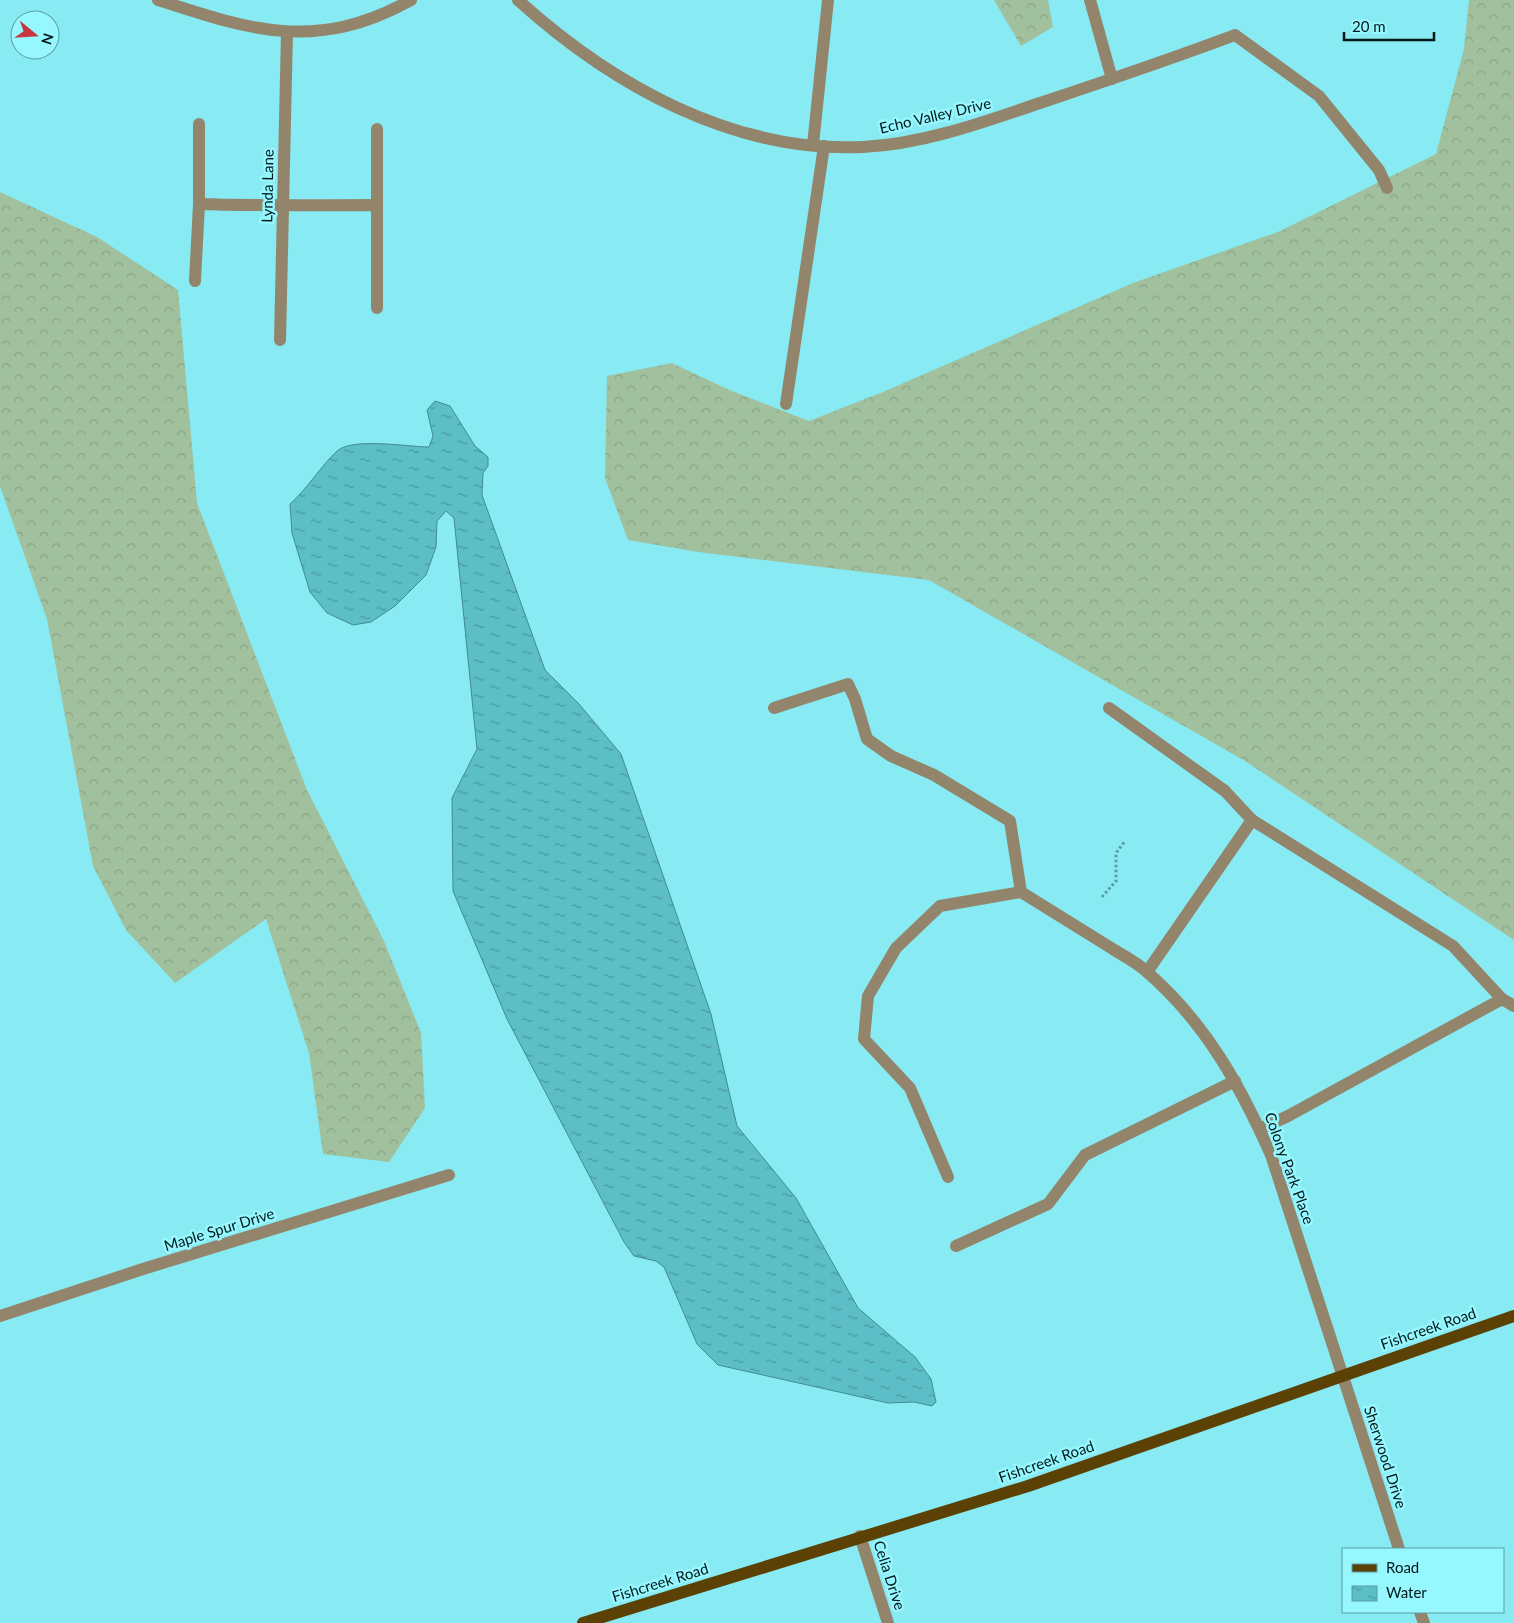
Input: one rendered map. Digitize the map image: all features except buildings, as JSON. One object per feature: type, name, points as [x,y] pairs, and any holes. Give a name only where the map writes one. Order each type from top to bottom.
[{"type":"main road","name":"Fishcreek Road","points":[[583,1623],[860,1536],[1028,1486],[1514,1316]]},
{"type":"street","points":[[158,0],[227,23],[259,30],[287,32],[324,31],[355,24],[390,12],[412,0]]},
{"type":"street","name":"Echo Valley Drive","points":[[518,0],[554,32],[603,68],[643,91],[693,115],[749,134],[774,140],[819,145],[864,147],[896,144],[974,125],[1235,35],[1319,96],[1378,170],[1386,188]]},
{"type":"street","points":[[786,404],[819,145],[828,0]]},
{"type":"street","points":[[1090,0],[1112,79]]},
{"type":"street","name":"Lynda Lane","points":[[280,340],[287,32]]},
{"type":"street","points":[[195,281],[199,204],[199,124]]},
{"type":"street","points":[[377,129],[377,308]]},
{"type":"street","points":[[199,204],[282,207],[299,205],[377,205]]},
{"type":"street","points":[[774,708],[848,684],[856,699],[867,739],[891,756],[934,776],[1010,821],[1021,892],[940,906],[896,948],[868,996],[864,1040],[910,1088],[948,1177]]},
{"type":"street","points":[[1109,708],[1225,791],[1252,820],[1453,946],[1502,999],[1514,1006]]},
{"type":"street","points":[[1147,972],[1252,820]]},
{"type":"street","name":"Colony Park Place","points":[[1021,892],[1147,972],[1184,1007],[1206,1033],[1235,1081],[1271,1155],[1306,1258],[1342,1375]]},
{"type":"street","points":[[1260,1129],[1288,1116],[1502,999]]},
{"type":"street","points":[[956,1246],[1048,1204],[1085,1155],[1235,1081]]},
{"type":"street","name":"Maple Spur Drive","points":[[0,1316],[144,1269],[450,1175]]},
{"type":"street","name":"Sherwood Drive","points":[[1342,1375],[1399,1548]]},
{"type":"street","name":"Celia Drive","points":[[860,1536],[888,1623]]},
{"type":"path","points":[[1102,897],[1116,881],[1116,853],[1125,841]]},
{"type":"green space","points":[[994,0],[1048,0],[1053,27],[1021,46]]},
{"type":"green space","points":[[1469,0],[1514,0],[1514,940],[1245,761],[929,580],[698,552],[628,540],[605,478],[607,376],[672,363],[727,389],[809,421],[883,392],[1133,283],[1278,232],[1436,154],[1464,49]]},
{"type":"green space","points":[[0,192],[97,237],[178,290],[197,503],[307,790],[384,941],[421,1033],[425,1108],[389,1162],[323,1154],[309,1053],[266,919],[175,983],[126,930],[93,866],[47,619],[0,486]]},
{"type":"water","points":[[435,401],[450,406],[475,446],[488,457],[488,466],[483,473],[482,495],[545,670],[579,704],[621,754],[711,1014],[737,1126],[796,1198],[858,1308],[915,1357],[931,1379],[936,1402],[932,1406],[914,1402],[888,1403],[718,1365],[697,1344],[664,1267],[656,1261],[634,1256],[624,1242],[507,1019],[453,891],[452,798],[477,749],[454,518],[446,511],[437,521],[436,547],[426,575],[395,606],[371,622],[353,625],[327,613],[310,592],[292,533],[290,504],[337,451],[355,444],[429,447],[433,436],[427,410]]}]
